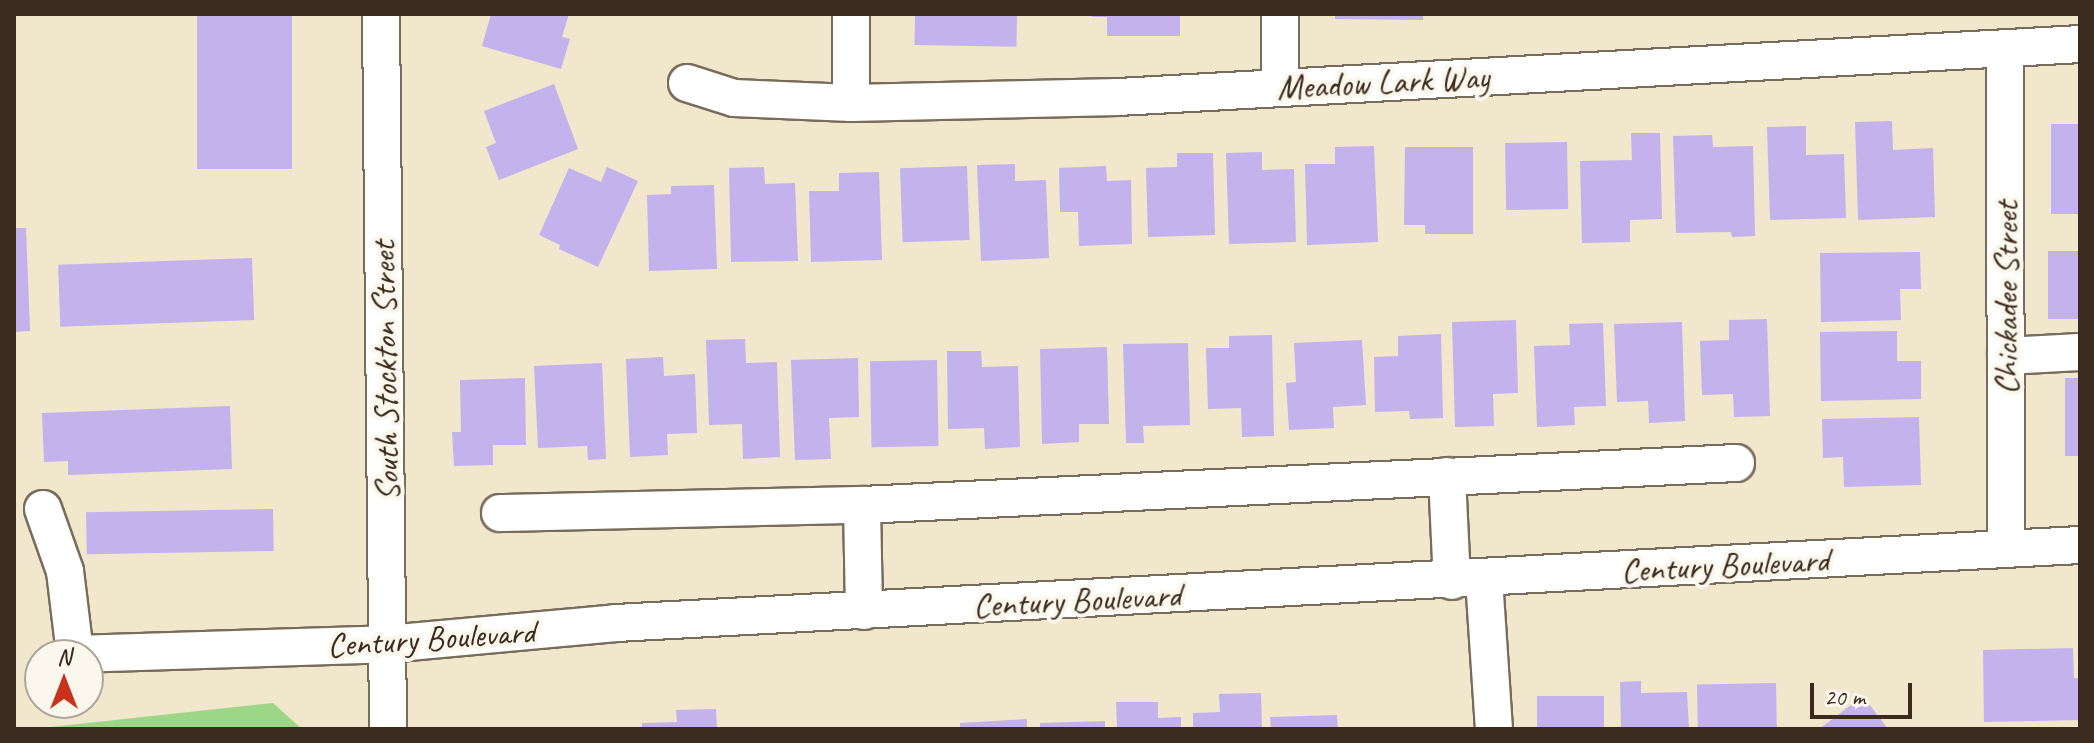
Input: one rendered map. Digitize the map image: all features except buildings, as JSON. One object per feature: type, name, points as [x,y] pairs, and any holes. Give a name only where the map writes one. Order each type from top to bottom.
[{"type":"street","name":"South Stockton Street","points":[[381,14],[388,729]]},
{"type":"street","points":[[851,14],[851,103]]},
{"type":"street","points":[[1280,14],[1280,88]]},
{"type":"street","name":"Meadow Lark Way","points":[[687,83],[734,98],[851,103],[1118,97],[2080,44]]},
{"type":"street","name":"Chickadee Street","points":[[2005,48],[2006,548]]},
{"type":"street","points":[[2006,356],[2080,352]]},
{"type":"street","points":[[500,513],[862,505],[1736,463]]},
{"type":"street","points":[[1447,476],[1494,729]]},
{"type":"street","points":[[862,505],[864,611]]},
{"type":"street","points":[[43,509],[65,571],[73,639]]},
{"type":"street","name":"Century Boulevard","points":[[104,653],[387,644],[616,623],[2080,545]]},
{"type":"green space","points":[[273,703],[302,729],[32,729]]}]
